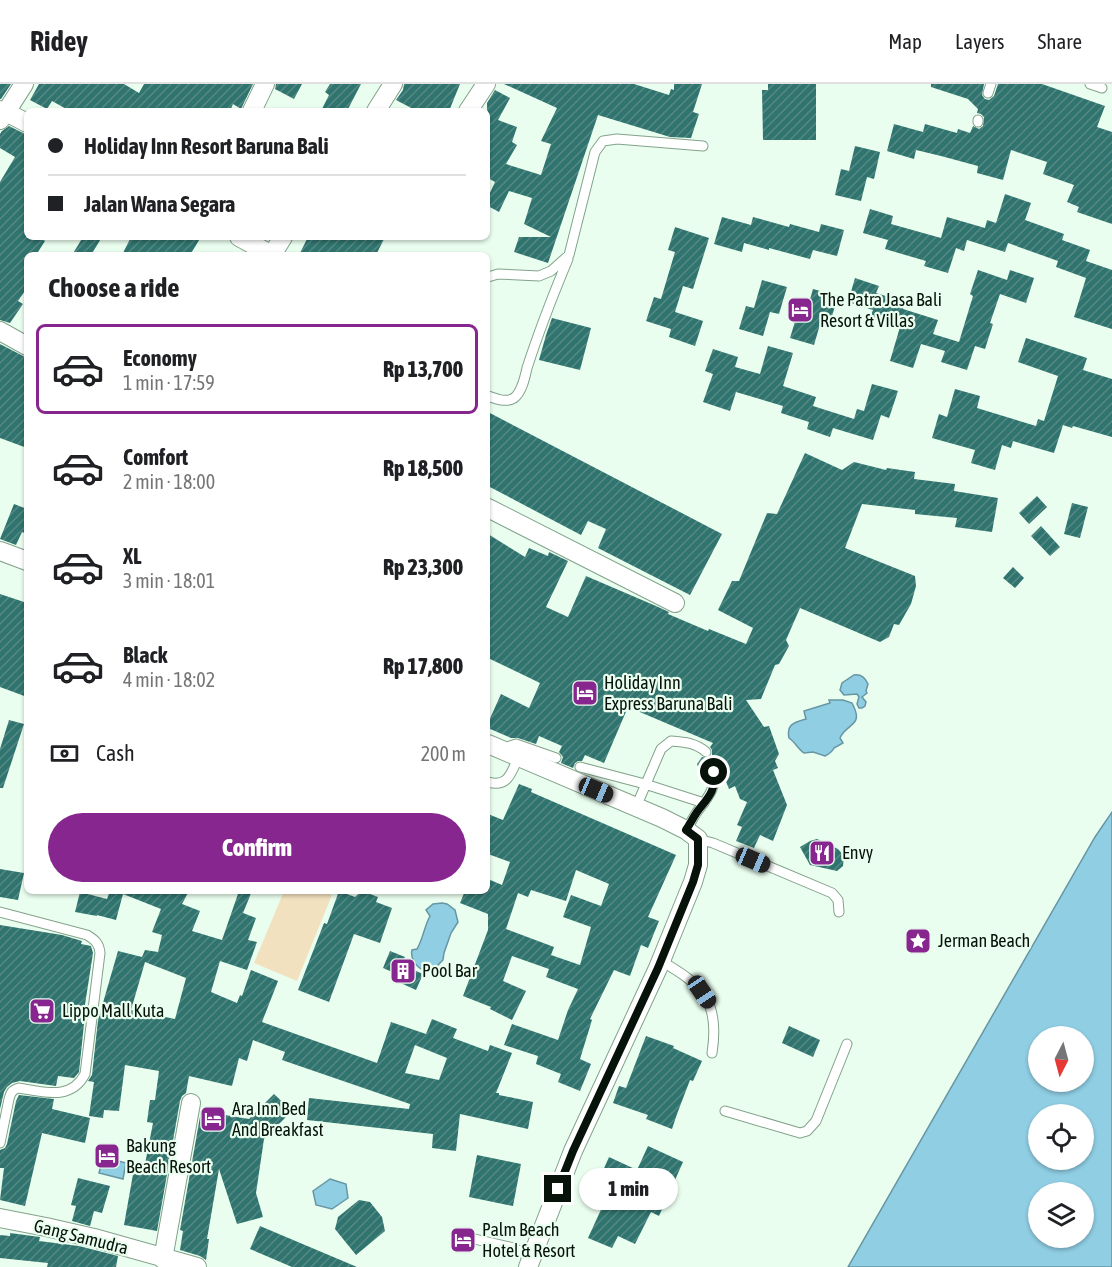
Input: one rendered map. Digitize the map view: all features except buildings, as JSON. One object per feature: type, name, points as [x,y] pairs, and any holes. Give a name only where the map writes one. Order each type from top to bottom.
[{"type":"street","points":[[24,84],[2,114],[24,122]]},
{"type":"street","points":[[253,108],[265,84]]},
{"type":"street","points":[[378,108],[393,84]]},
{"type":"street","points":[[470,108],[486,84]]},
{"type":"street","points":[[244,240],[266,252]]},
{"type":"street","points":[[0,331],[24,344]]},
{"type":"street","points":[[490,509],[675,603]]},
{"type":"street","points":[[0,551],[24,560]]},
{"type":"street","points":[[503,751],[662,818],[692,835],[698,859],[695,874],[661,961],[573,1151],[529,1262]]},
{"type":"street","points":[[163,1259],[191,1103]]},
{"type":"street","name":"Gang Samudra","points":[[0,1218],[94,1238],[197,1267]]},
{"type":"lane","points":[[1090,84],[1102,88]]},
{"type":"lane","points":[[490,396],[504,400],[512,399],[517,395],[522,384],[569,255],[595,152],[603,141],[617,139],[703,146]]},
{"type":"lane","points":[[490,276],[498,274],[539,276],[551,271],[569,255]]},
{"type":"lane","points":[[636,807],[661,748],[671,741],[689,742],[700,746],[706,752]]},
{"type":"lane","points":[[490,782],[499,784],[506,780],[503,751],[510,746],[516,744],[556,758]]},
{"type":"lane","points":[[580,767],[704,803]]},
{"type":"lane","points":[[714,772],[715,781],[710,796],[695,815],[692,835],[832,892],[838,900],[839,912]]},
{"type":"lane","points":[[0,912],[87,935],[99,945],[100,953],[85,1074],[77,1086],[67,1092],[51,1093],[14,1089],[9,1099],[0,1143]]},
{"type":"lane","points":[[661,961],[692,982],[710,1003],[715,1031],[712,1053]]},
{"type":"lane","points":[[725,1111],[800,1133],[807,1131],[816,1121],[848,1044]]},
{"type":"lane","points":[[457,1235],[514,1248],[529,1262]]},
{"type":"shaded area","points":[[283,894],[332,895],[297,981],[254,963]]},
{"type":"water","points":[[854,675],[862,676],[868,684],[867,693],[862,697],[866,702],[862,708],[859,708],[857,704],[859,697],[857,694],[844,695],[840,690],[842,683]]},
{"type":"water","points":[[829,700],[843,700],[852,703],[856,716],[855,721],[840,738],[843,743],[825,756],[813,752],[804,753],[789,738],[790,727],[806,719],[804,711],[830,703]]},
{"type":"water","points":[[1112,812],[1112,1267],[848,1267],[1095,837]]},
{"type":"water","points":[[442,903],[455,910],[458,922],[451,933],[443,960],[436,967],[425,971],[414,962],[412,950],[417,949],[430,916],[426,910],[433,904]]},
{"type":"water","points":[[103,1157],[126,1163],[123,1179],[99,1173]]},
{"type":"water","points":[[330,1179],[346,1184],[348,1198],[332,1209],[316,1205],[313,1191]]},
{"type":"place","name":"The Patra Jasa Bali Resort & Villas","points":[[800,310]]},
{"type":"place","name":"Holiday Inn Express Baruna Bali","points":[[585,693]]},
{"type":"place","name":"Envy","points":[[822,853]]},
{"type":"place","name":"Jerman Beach","points":[[918,941]]},
{"type":"place","name":"Pool Bar","points":[[403,971]]},
{"type":"place","name":"Lippo Mall Kuta","points":[[42,1011]]},
{"type":"place","name":"Ara Inn Bed And Breakfast","points":[[213,1119]]},
{"type":"place","name":"Bakung Beach Resort","points":[[107,1156]]},
{"type":"place","name":"Palm Beach Hotel & Resort","points":[[463,1240]]},
{"type":"route","points":[[558,1189],[573,1151],[658,968],[693,882],[698,865],[698,839],[686,830],[710,796],[715,781],[714,772]]}]
